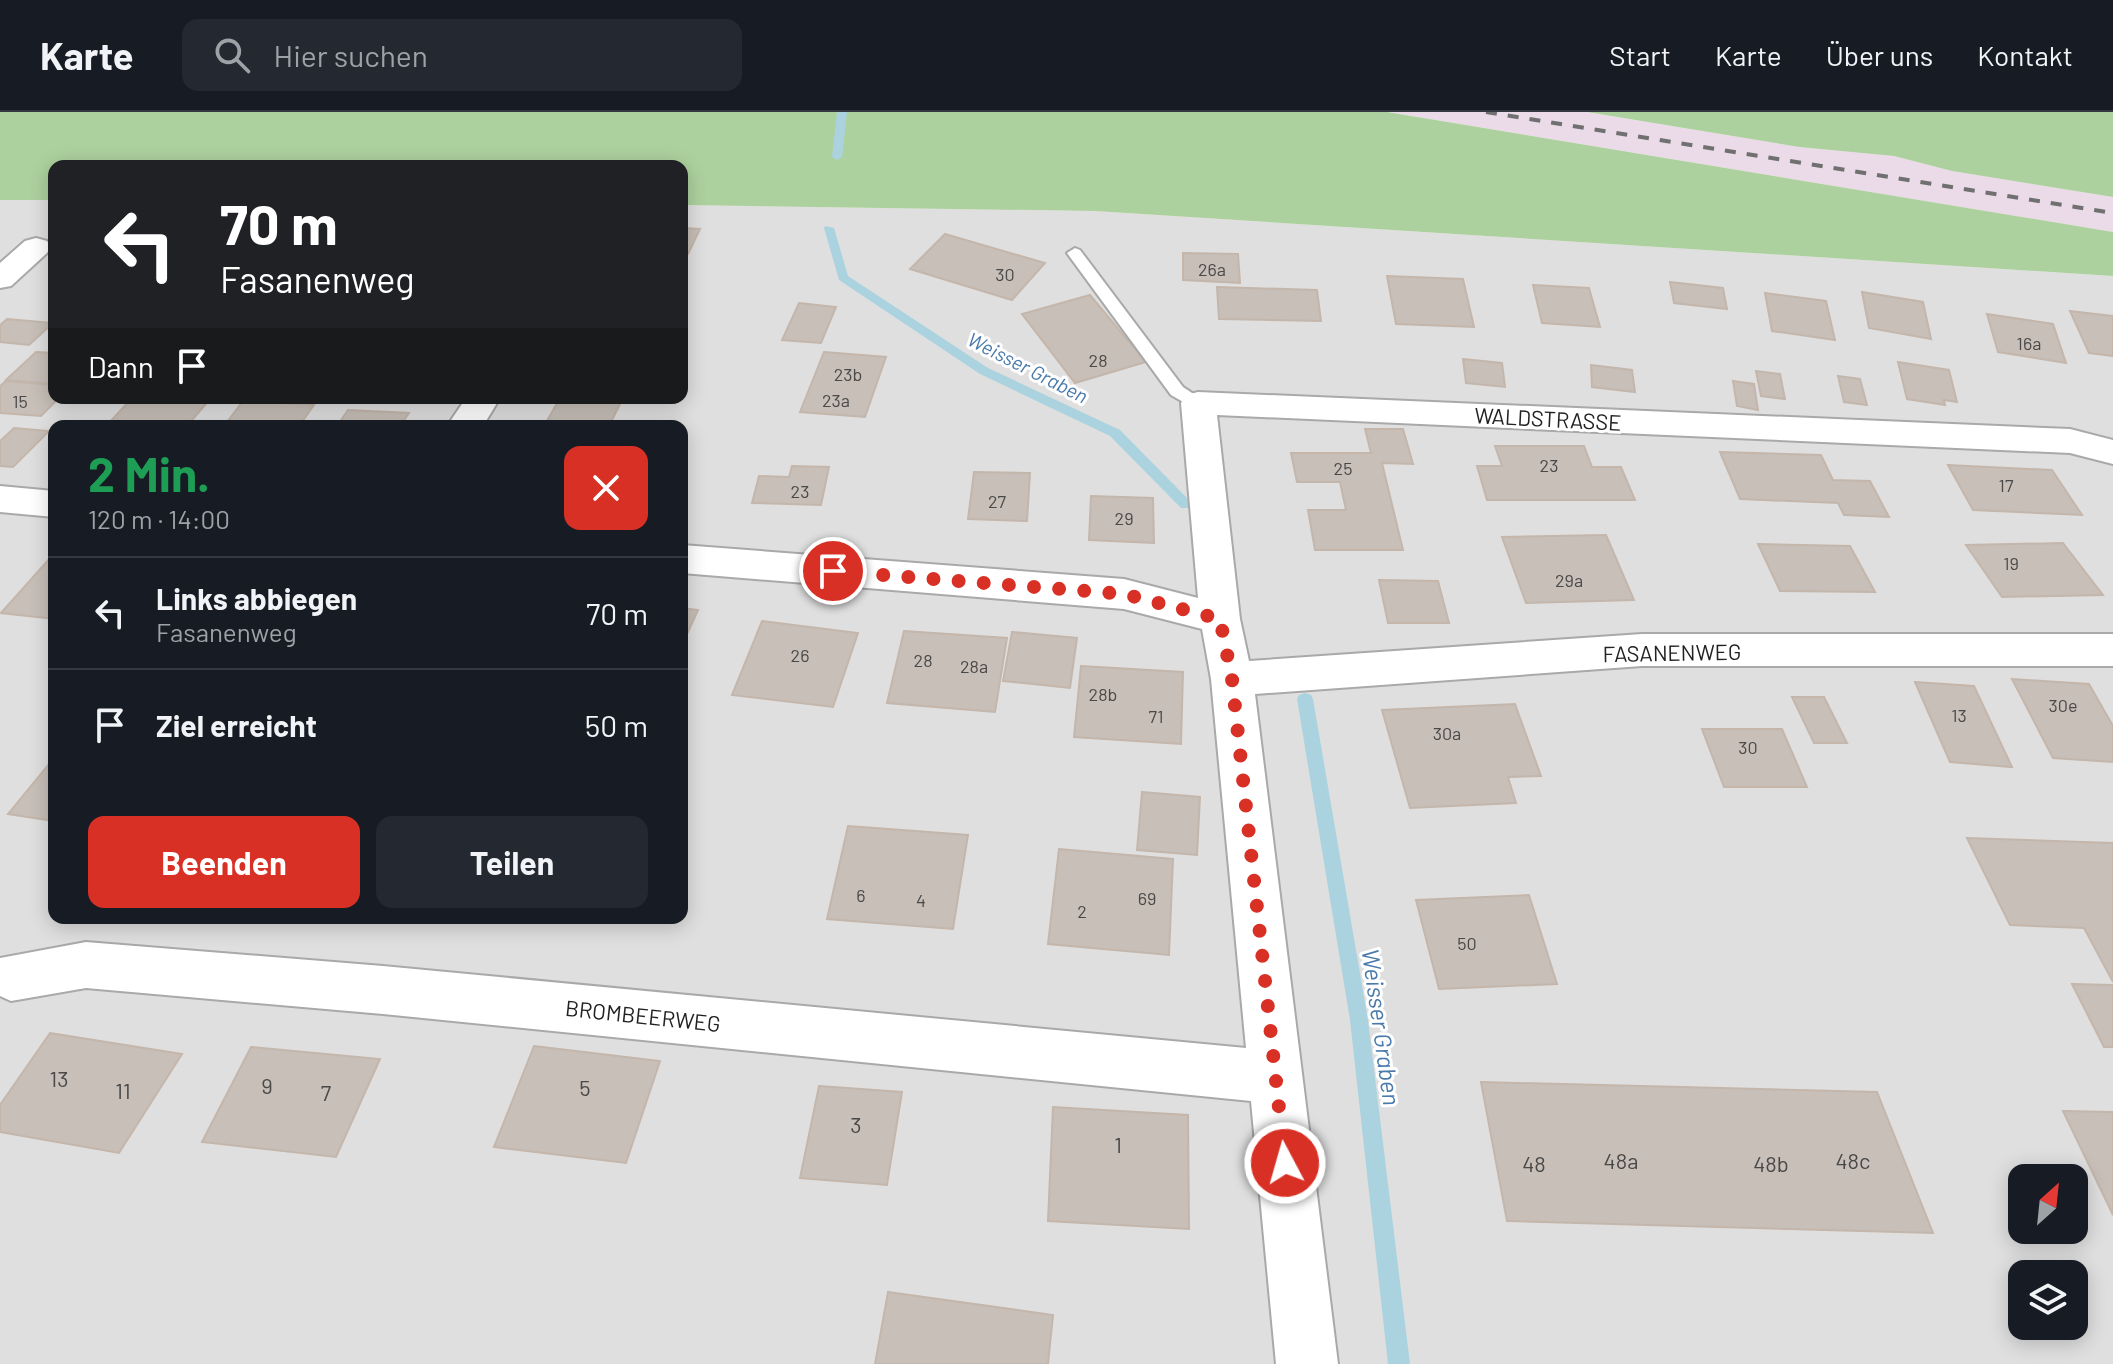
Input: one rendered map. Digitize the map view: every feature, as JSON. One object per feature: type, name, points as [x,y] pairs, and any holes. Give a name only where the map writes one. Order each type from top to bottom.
[{"type":"street","points":[[0,279],[36,247]]},
{"type":"street","points":[[1198,403],[1220,619],[1232,679],[1307,1364]]},
{"type":"street","name":"WALDSTRASSE","points":[[1198,403],[2070,441],[2113,452]]},
{"type":"street","points":[[0,499],[48,503]]},
{"type":"street","points":[[688,559],[1124,594],[1220,619]]},
{"type":"street","name":"FASANENWEG","points":[[1232,679],[1642,650],[2113,650]]},
{"type":"street","name":"BROMBEERWEG","points":[[11,977],[86,965],[383,990],[1275,1077]]},
{"type":"lane","points":[[1075,253],[1177,391],[1198,403]]},
{"type":"shaded area","points":[[1387,112],[1587,112],[1799,147],[1894,156],[1952,171],[2113,197],[2113,232]]},
{"type":"shaded area","points":[[0,200],[48,200],[48,404],[688,404],[688,205],[1095,211],[2113,276],[2113,1364],[0,1364]]},
{"type":"green space","points":[[0,112],[1387,112],[2113,232],[2113,276],[1095,211],[688,205],[688,160],[48,160],[48,200],[0,200]]},
{"type":"green space","points":[[1587,112],[2113,112],[2113,197],[1952,171],[1894,156],[1799,147]]},
{"type":"building","points":[[688,228],[700,229],[688,254]]},
{"type":"building","points":[[945,234],[1045,263],[1012,300],[910,269]]},
{"type":"building","points":[[1183,253],[1238,254],[1240,283],[1183,280]]},
{"type":"building","points":[[1387,276],[1463,279],[1474,327],[1396,324]]},
{"type":"building","points":[[1670,282],[1723,288],[1727,309],[1674,303]]},
{"type":"building","points":[[1533,285],[1589,288],[1600,327],[1542,323]]},
{"type":"building","points":[[1217,287],[1317,290],[1321,321],[1219,319]]},
{"type":"building","points":[[1862,292],[1923,302],[1931,339],[1869,328]]},
{"type":"building","points":[[1765,293],[1826,301],[1835,340],[1772,331]]},
{"type":"building","points":[[1090,295],[1146,362],[1075,383],[1022,314]]},
{"type":"building","points":[[799,303],[836,307],[821,343],[782,340]]},
{"type":"building","points":[[2070,311],[2113,316],[2113,356],[2089,353]]},
{"type":"building","points":[[1987,314],[2053,324],[2066,363],[1998,352]]},
{"type":"building","points":[[7,319],[48,323],[48,328],[29,345],[0,342],[0,325]]},
{"type":"building","points":[[36,352],[48,353],[48,384],[6,380]]},
{"type":"building","points":[[824,352],[886,357],[865,417],[800,412]]},
{"type":"building","points":[[1463,359],[1502,363],[1505,387],[1466,383]]},
{"type":"building","points":[[1898,362],[1949,370],[1957,402],[1944,400],[1945,405],[1907,399]]},
{"type":"building","points":[[1591,365],[1632,370],[1635,392],[1592,387]]},
{"type":"building","points":[[1756,371],[1780,374],[1785,399],[1761,396]]},
{"type":"building","points":[[1838,376],[1860,379],[1867,405],[1844,402]]},
{"type":"building","points":[[6,381],[48,384],[48,404],[53,404],[41,416],[0,413],[0,386]]},
{"type":"building","points":[[1733,381],[1754,384],[1758,410],[1737,406]]},
{"type":"building","points":[[126,404],[206,404],[192,420],[112,420]]},
{"type":"building","points":[[241,404],[314,405],[303,420],[229,420]]},
{"type":"building","points":[[557,404],[620,404],[612,420],[547,420]]},
{"type":"building","points":[[348,410],[409,413],[404,420],[341,420]]},
{"type":"building","points":[[14,428],[48,431],[13,467],[0,466],[0,441]]},
{"type":"building","points":[[1365,429],[1403,429],[1413,464],[1382,463],[1403,550],[1315,550],[1308,510],[1346,510],[1340,482],[1297,482],[1291,453],[1371,453]]},
{"type":"building","points":[[1495,446],[1584,446],[1592,467],[1621,467],[1635,500],[1487,500],[1477,466],[1502,466]]},
{"type":"building","points":[[1720,452],[1821,455],[1833,480],[1870,481],[1889,517],[1844,515],[1838,503],[1740,499]]},
{"type":"building","points":[[1948,465],[2052,470],[2082,515],[1973,510]]},
{"type":"building","points":[[792,466],[829,467],[821,505],[752,503],[759,476],[789,477]]},
{"type":"building","points":[[974,472],[1030,473],[1027,521],[968,519]]},
{"type":"building","points":[[1091,496],[1153,498],[1154,543],[1089,540]]},
{"type":"building","points":[[1606,535],[1634,600],[1526,603],[1502,537]]},
{"type":"building","points":[[2063,543],[2103,595],[2002,597],[1966,545]]},
{"type":"building","points":[[1758,544],[1850,546],[1875,592],[1780,591]]},
{"type":"building","points":[[48,560],[48,618],[1,613]]},
{"type":"building","points":[[1379,580],[1438,581],[1449,623],[1388,623]]},
{"type":"building","points":[[688,609],[698,610],[688,632]]},
{"type":"building","points":[[762,621],[858,633],[833,707],[732,695]]},
{"type":"building","points":[[904,631],[1007,638],[995,712],[887,703]]},
{"type":"building","points":[[1012,632],[1077,638],[1070,688],[1003,681]]},
{"type":"building","points":[[1081,666],[1183,672],[1181,744],[1074,737]]},
{"type":"building","points":[[2012,679],[2089,684],[2113,726],[2113,762],[2053,758]]},
{"type":"building","points":[[1915,682],[1974,686],[2012,767],[1950,762]]},
{"type":"building","points":[[1792,697],[1824,697],[1847,743],[1814,743]]},
{"type":"building","points":[[1515,704],[1541,776],[1508,777],[1516,803],[1410,808],[1382,710]]},
{"type":"building","points":[[1702,729],[1782,729],[1807,787],[1724,787]]},
{"type":"building","points":[[48,765],[48,820],[8,814]]},
{"type":"building","points":[[1142,792],[1200,797],[1197,855],[1137,850]]},
{"type":"building","points":[[848,826],[968,835],[953,929],[827,919]]},
{"type":"building","points":[[1967,838],[2113,843],[2113,982],[2084,928],[2010,925]]},
{"type":"building","points":[[1059,849],[1173,859],[1169,955],[1048,944]]},
{"type":"building","points":[[1529,895],[1557,984],[1439,989],[1416,900]]},
{"type":"building","points":[[2072,984],[2113,985],[2113,1047],[2104,1047]]},
{"type":"building","points":[[50,1033],[182,1054],[119,1153],[0,1132],[0,1105]]},
{"type":"building","points":[[534,1046],[660,1061],[626,1163],[494,1147]]},
{"type":"building","points":[[251,1047],[380,1059],[336,1157],[202,1142]]},
{"type":"building","points":[[1481,1082],[1877,1092],[1933,1233],[1507,1221]]},
{"type":"building","points":[[819,1086],[902,1092],[887,1185],[800,1178]]},
{"type":"building","points":[[1053,1107],[1188,1115],[1189,1229],[1048,1221]]},
{"type":"building","points":[[2063,1111],[2113,1112],[2113,1215]]},
{"type":"building","points":[[888,1292],[1053,1315],[1048,1364],[875,1364]]},
{"type":"waterway","name":"Weisser Graben","points":[[837,157],[842,112]]},
{"type":"waterway","name":"Weisser Graben","points":[[829,228],[843,278],[984,371],[1115,433],[1186,505]]},
{"type":"waterway","name":"Weisser Graben","points":[[1305,699],[1359,1020],[1399,1364]]},
{"type":"railway","points":[[1486,112],[2113,213]]},
{"type":"route","points":[[833,571],[1124,594],[1220,619],[1232,679],[1285,1163]]}]
